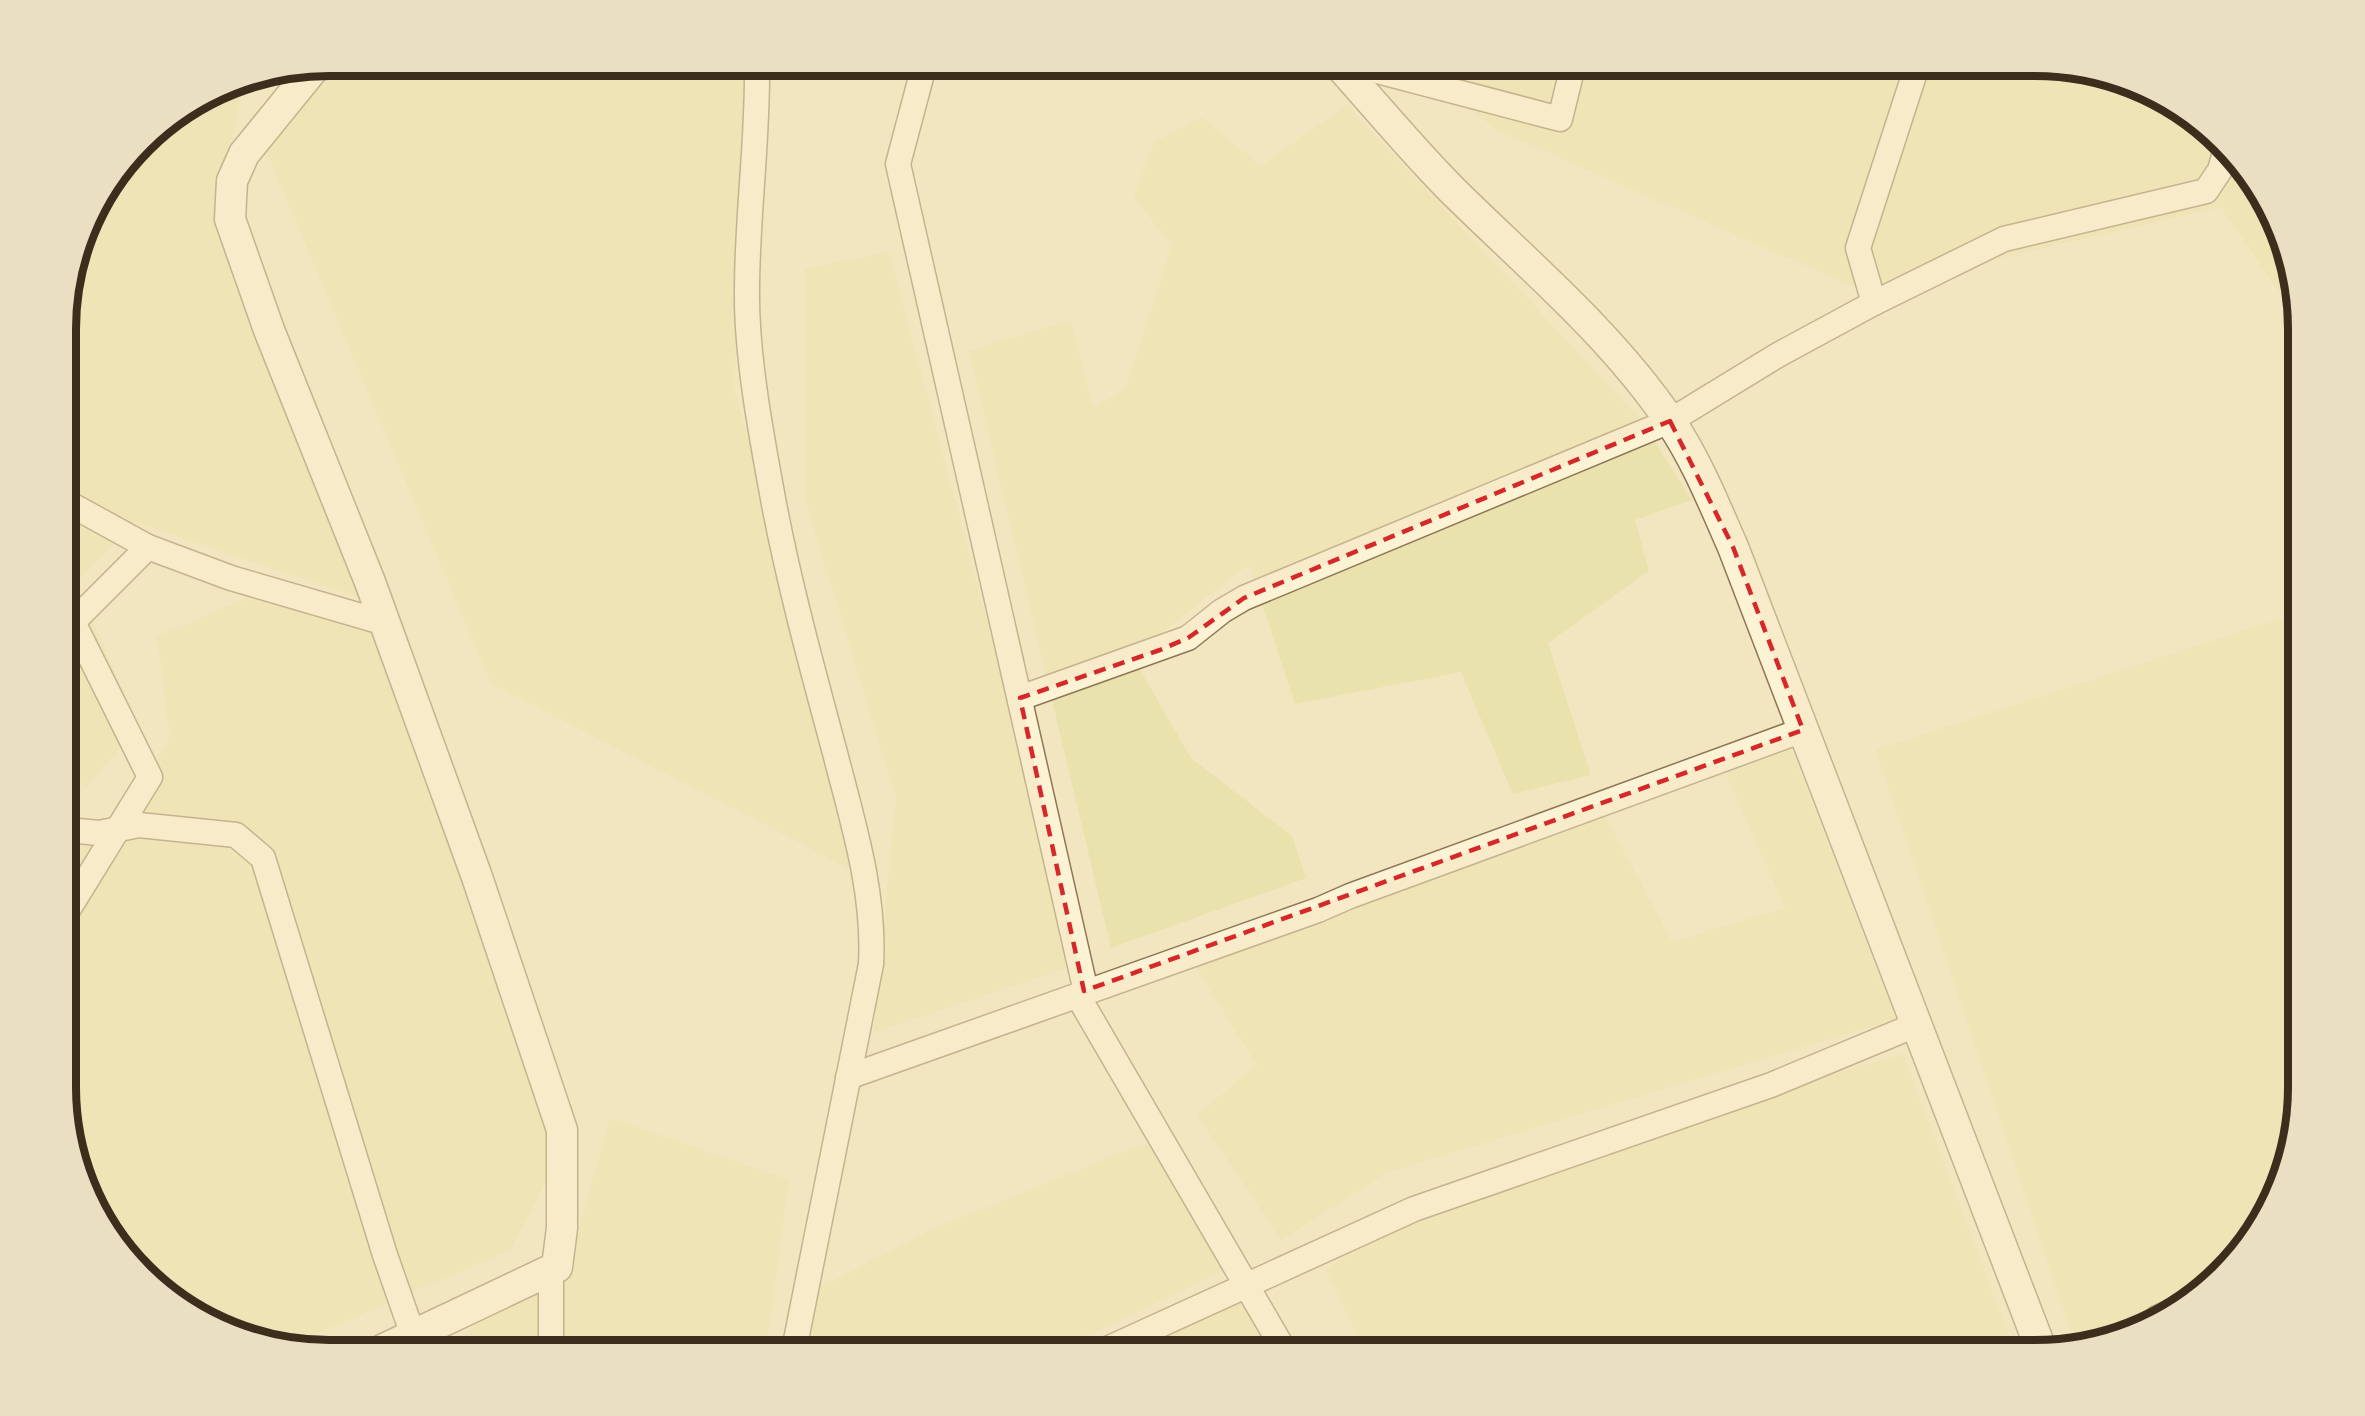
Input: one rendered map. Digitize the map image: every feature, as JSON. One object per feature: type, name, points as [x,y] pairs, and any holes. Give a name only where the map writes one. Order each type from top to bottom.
[{"type":"street","points":[[757,76],[758,109],[747,291],[750,344],[774,505],[815,677],[860,846],[873,933],[871,964],[796,1340]]},
{"type":"street","points":[[921,76],[898,164],[1084,983],[1083,1003],[1278,1340]]},
{"type":"street","points":[[1349,76],[1450,188],[1581,315],[1670,421],[1699,471],[1733,546],[2038,1340]]},
{"type":"street","points":[[1396,76],[1560,119],[1571,76]]},
{"type":"street","points":[[1874,303],[1858,248],[1914,76]]},
{"type":"street","points":[[306,78],[244,154],[232,181],[230,219],[269,330],[385,623],[477,877],[562,1130],[562,1228],[557,1267],[403,1340]]},
{"type":"street","points":[[1020,698],[1160,650],[1188,638],[1222,611],[1244,598],[1670,421],[1778,355],[1874,303],[2004,239],[2206,191],[2220,170],[2223,159]]},
{"type":"street","points":[[76,507],[148,547],[231,578],[385,623]]},
{"type":"street","points":[[76,619],[148,547]]},
{"type":"street","points":[[76,628],[150,777],[121,828],[76,898]]},
{"type":"street","points":[[848,1077],[1084,991],[1318,910],[1360,892],[1803,730]]},
{"type":"street","points":[[76,831],[99,833],[139,825],[236,835],[263,858],[381,1244],[413,1335]]},
{"type":"street","points":[[1126,1340],[1414,1209],[1771,1085],[1918,1024]]},
{"type":"street","points":[[551,1271],[551,1340]]},
{"type":"highlighted area","points":[[1670,421],[1733,547],[1803,730],[1084,991],[1020,698],[1160,650],[1188,638],[1244,598]]},
{"type":"shaded area","points":[[751,76],[734,387],[865,877],[491,683],[264,146],[320,77]]},
{"type":"shaded area","points":[[1430,76],[2036,76],[2085,81],[2133,96],[2162,110],[2215,150],[2246,189],[2262,217],[2280,264],[2287,303],[2221,207],[1861,290],[1495,129]]},
{"type":"shaded area","points":[[241,93],[228,164],[361,598],[135,522],[76,582],[76,329],[81,280],[96,232],[110,203],[150,150],[203,110]]},
{"type":"shaded area","points":[[1347,105],[1641,420],[1692,500],[1635,520],[1649,571],[1548,643],[1591,775],[1513,794],[1461,672],[1295,704],[1249,564],[1132,656],[1191,758],[1292,836],[1306,878],[1111,948],[969,351],[1071,320],[1093,407],[1125,390],[1172,245],[1134,198],[1154,142],[1201,117],[1261,166]]},
{"type":"shaded area","points":[[889,252],[1078,964],[874,1032],[896,798],[806,502],[805,269]]},
{"type":"shaded area","points":[[76,582],[138,726],[87,787],[76,781]]},
{"type":"shaded area","points":[[249,597],[390,620],[564,1147],[511,1249],[307,1338],[280,1335],[232,1320],[189,1297],[150,1266],[110,1213],[96,1184],[81,1136],[76,1087],[76,848],[116,841],[170,737],[157,637]]},
{"type":"shaded area","points":[[2288,616],[2288,1103],[2284,1136],[2269,1184],[2255,1213],[2236,1241],[2215,1266],[2190,1287],[2148,1313],[2117,1326],[2073,1337],[1876,750]]},
{"type":"shaded area","points":[[1783,728],[1896,1019],[1388,1172],[1281,1240],[1197,1115],[1257,1065],[1191,960],[1602,809],[1672,942],[1785,908],[1717,754]]},
{"type":"shaded area","points":[[1903,1054],[2011,1340],[1360,1340],[1326,1270],[1445,1186]]},
{"type":"shaded area","points":[[610,1118],[789,1180],[767,1340],[459,1340],[576,1240]]},
{"type":"shaded area","points":[[1164,1136],[1235,1265],[1078,1340],[811,1340],[817,1289],[931,1230]]},
{"type":"shaded area","points":[[1261,1283],[1290,1340],[1133,1340]]}]
